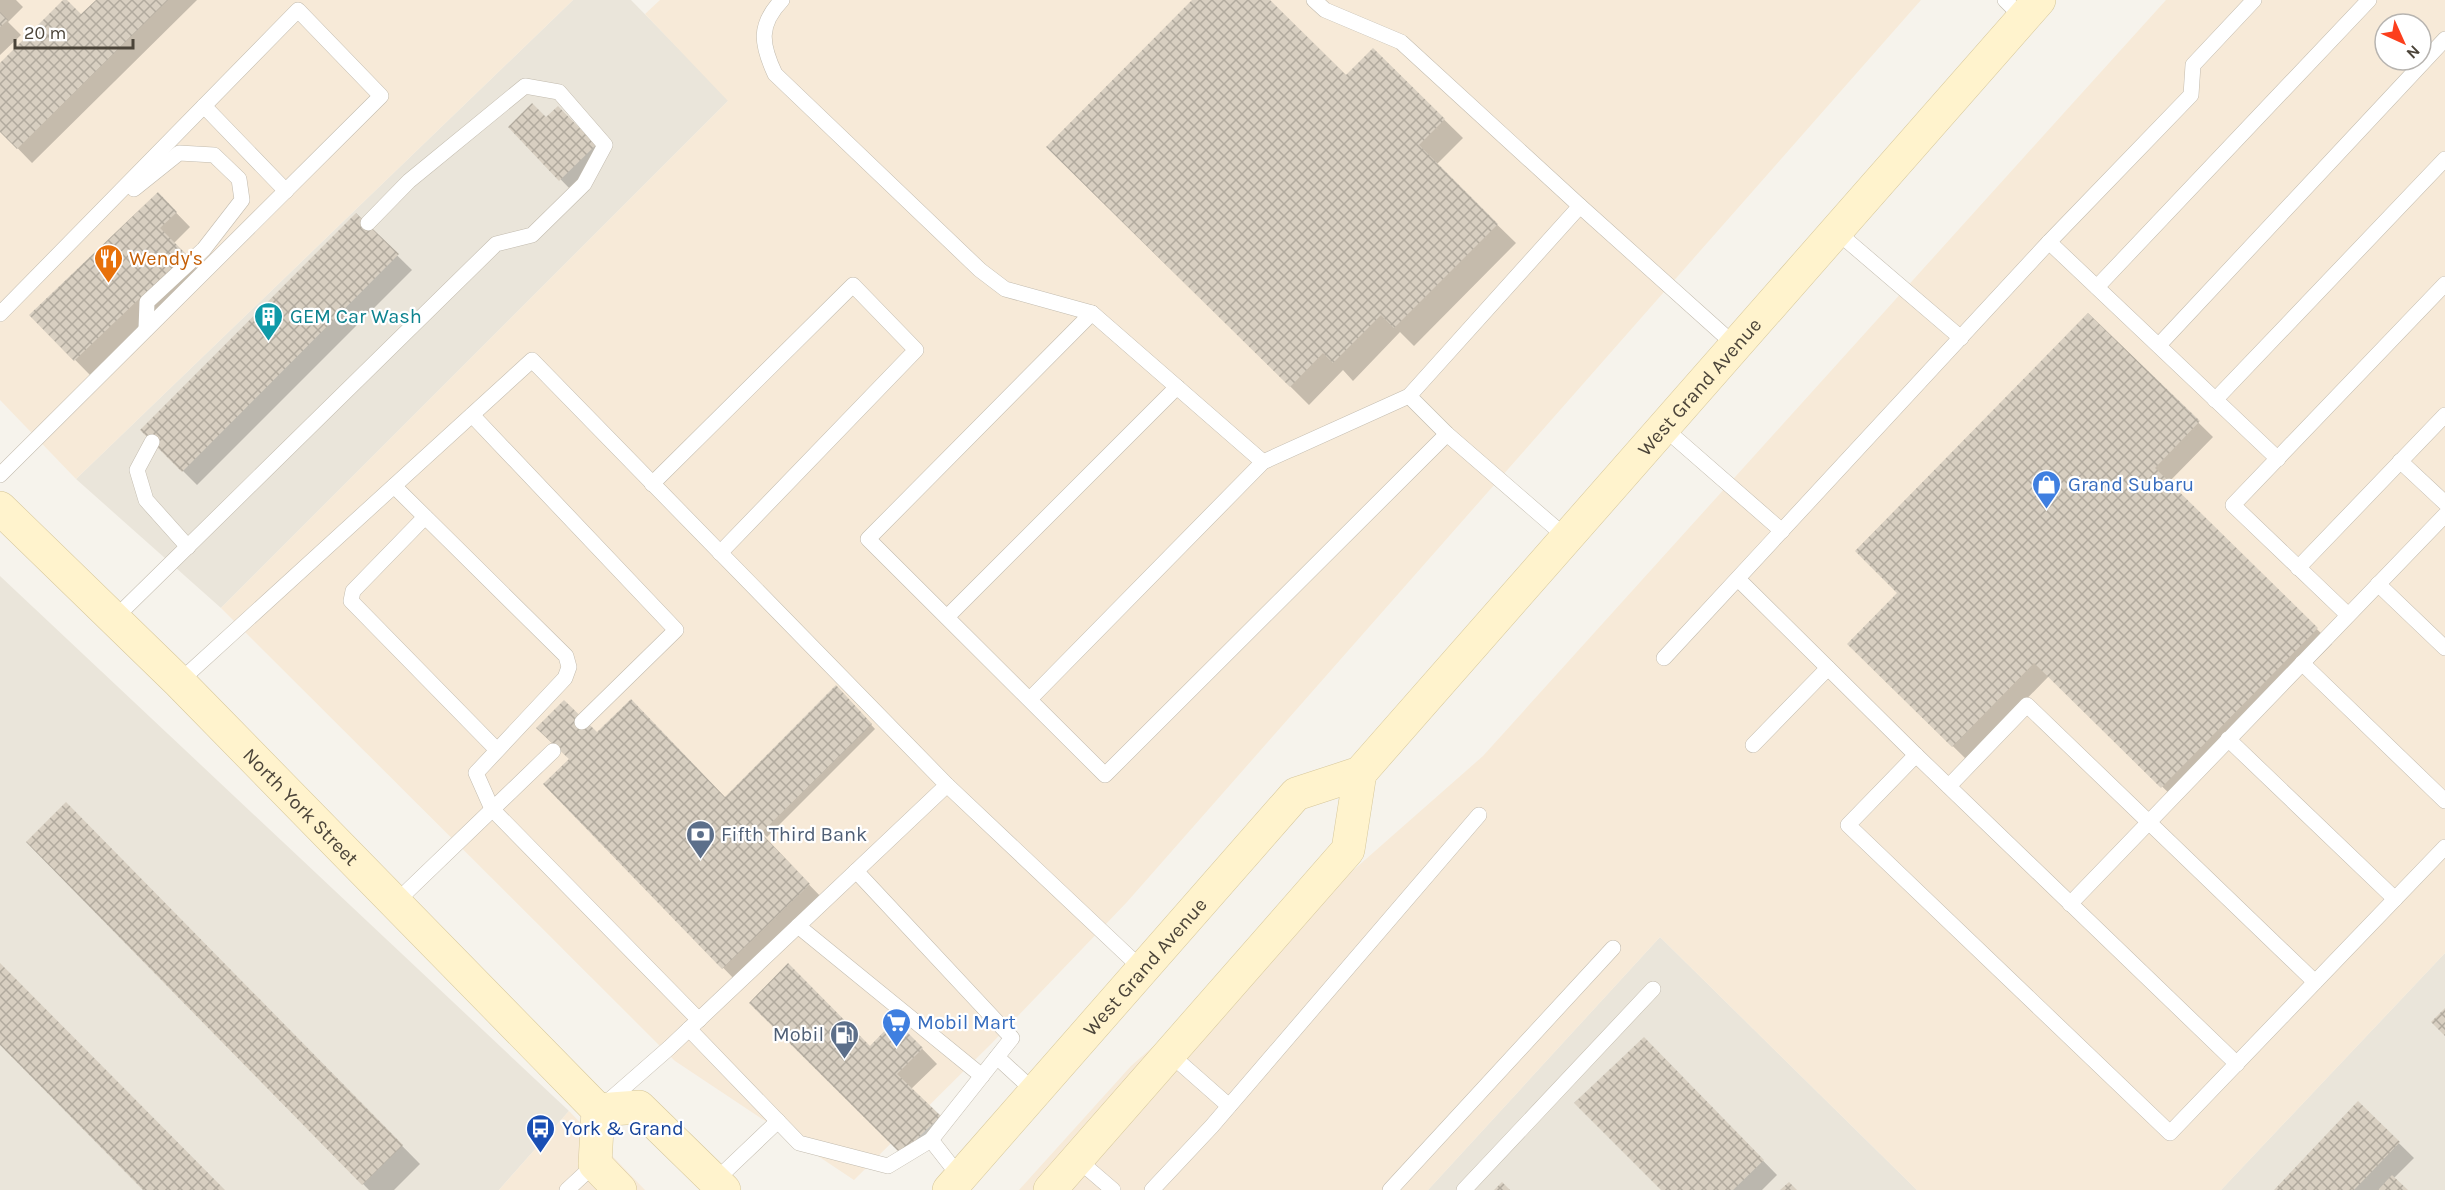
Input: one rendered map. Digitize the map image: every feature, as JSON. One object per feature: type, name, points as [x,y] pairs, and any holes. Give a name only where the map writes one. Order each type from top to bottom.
[{"type":"main road","name":"West Grand Avenue","points":[[954,1184],[1296,794],[1360,773],[1836,231],[2022,6]]},
{"type":"main road","name":"North York Street","points":[[0,508],[179,682],[597,1110]]},
{"type":"main road","points":[[1050,1190],[1348,850],[1360,773]]},
{"type":"main road","points":[[620,1190],[595,1164],[597,1110],[639,1107],[720,1185]]},
{"type":"lane","points":[[782,0],[770,12],[764,33],[765,51],[775,74],[980,270],[1005,289],[1092,314],[1263,462]]},
{"type":"lane","points":[[1314,0],[1325,10],[1401,42],[1580,207],[1736,346]]},
{"type":"lane","points":[[1664,658],[2049,242],[2191,95],[2193,65],[2254,0]]},
{"type":"lane","points":[[2097,287],[2369,0]]},
{"type":"lane","points":[[0,314],[298,10],[381,96],[0,475]]},
{"type":"lane","points":[[2158,345],[2445,39]]},
{"type":"lane","points":[[114,619],[496,244],[532,235],[584,184],[605,146],[560,92],[525,86],[408,181],[368,224]]},
{"type":"lane","points":[[204,106],[286,191]]},
{"type":"lane","points":[[87,225],[179,153],[214,155],[239,179],[242,200],[204,249],[147,302],[146,329]]},
{"type":"lane","points":[[2216,400],[2445,159]]},
{"type":"lane","points":[[1030,699],[1263,462],[1409,396],[1580,207]]},
{"type":"lane","points":[[1836,231],[1961,338]]},
{"type":"lane","points":[[2049,242],[2277,459]]},
{"type":"lane","points":[[2348,615],[2233,505],[2445,284]]},
{"type":"lane","points":[[652,484],[854,285],[915,350],[720,553]]},
{"type":"lane","points":[[1092,314],[868,539],[1105,775],[1447,434]]},
{"type":"lane","points":[[179,682],[532,360],[947,785],[1143,970]]},
{"type":"lane","points":[[947,617],[1177,387]]},
{"type":"lane","points":[[1409,396],[1447,434],[1567,538]]},
{"type":"lane","points":[[2298,568],[2445,414]]},
{"type":"lane","points":[[472,415],[676,630],[582,722]]},
{"type":"lane","points":[[1664,428],[1782,531]]},
{"type":"lane","points":[[152,442],[137,470],[147,500],[188,547]]},
{"type":"lane","points":[[2400,461],[2445,504]]},
{"type":"lane","points":[[394,486],[567,656],[569,667],[565,678],[476,773],[492,809],[694,1024],[799,1143],[888,1166],[931,1140],[1012,1038],[856,871]]},
{"type":"lane","points":[[2070,904],[2445,515]]},
{"type":"lane","points":[[425,517],[353,591],[351,601],[497,750]]},
{"type":"lane","points":[[1738,579],[1916,755],[2236,1064]]},
{"type":"lane","points":[[2378,584],[2445,648]]},
{"type":"lane","points":[[2302,663],[2445,801]]},
{"type":"lane","points":[[1753,745],[1828,668]]},
{"type":"lane","points":[[1949,786],[2027,705],[2315,982]]},
{"type":"lane","points":[[2228,740],[2395,899]]},
{"type":"lane","points":[[394,903],[552,751]]},
{"type":"lane","points":[[1916,755],[1848,825],[2169,1133],[2445,847]]},
{"type":"lane","points":[[597,1110],[694,1024],[947,785]]},
{"type":"lane","points":[[1152,1190],[1212,1126],[1479,815]]},
{"type":"lane","points":[[798,926],[982,1076]]},
{"type":"lane","points":[[1390,1190],[1613,948]]},
{"type":"lane","points":[[1464,1190],[1653,989]]},
{"type":"lane","points":[[1170,1054],[1229,1106]]},
{"type":"lane","points":[[997,1057],[1035,1092]]},
{"type":"lane","points":[[720,1185],[778,1121]]},
{"type":"lane","points":[[931,1140],[954,1184]]},
{"type":"lane","points":[[1077,1160],[1113,1190]]},
{"type":"lane","points":[[567,1190],[595,1164]]},
{"type":"shaded area","points":[[0,0],[573,0],[76,479],[0,400]]},
{"type":"shaded area","points":[[573,0],[631,0],[729,100],[221,608],[76,479]]},
{"type":"shaded area","points":[[660,0],[1921,0],[1127,902],[992,1043],[854,1180],[675,1061],[221,608],[728,101],[645,14]]},
{"type":"shaded area","points":[[2166,0],[2445,0],[2445,953],[2221,1190],[1917,1190],[1660,937],[1428,1190],[1019,1190],[1131,1066],[1483,756]]},
{"type":"shaded area","points":[[0,576],[569,1111],[499,1190],[0,1190]]},
{"type":"shaded area","points":[[1660,937],[1917,1190],[1428,1190]]},
{"type":"shaded area","points":[[2445,953],[2445,1190],[2221,1190]]},
{"type":"shaded area","points":[[569,1111],[645,1190],[499,1190]]},
{"type":"building","points":[[63,0],[67,0],[81,14],[96,0],[168,0],[17,149],[0,132],[0,63]]},
{"type":"building","points":[[1192,0],[1270,0],[1346,75],[1373,48],[1445,119],[1419,145],[1498,224],[1394,328],[1381,315],[1333,363],[1323,353],[1290,387],[1046,147]]},
{"type":"building","points":[[0,12],[8,20],[0,27]]},
{"type":"building","points":[[532,103],[546,117],[558,106],[596,145],[559,181],[508,127]]},
{"type":"building","name":"Wendy's","points":[[158,192],[177,212],[160,228],[186,254],[74,361],[29,315]]},
{"type":"building","name":"GEM Car Wash","points":[[356,213],[399,254],[182,472],[140,430]]},
{"type":"building","name":"Grand Subaru","points":[[2088,313],[2200,421],[2155,468],[2318,628],[2161,788],[2034,663],[1952,747],[1847,644],[1897,593],[1855,551]]},
{"type":"building","name":"Fifth Third Bank","points":[[836,685],[872,724],[761,833],[810,884],[722,969],[543,784],[569,759],[536,728],[564,700],[597,732],[631,699],[725,797]]},
{"type":"building","points":[[66,802],[403,1145],[362,1185],[26,842]]},
{"type":"building","points":[[0,963],[225,1190],[143,1190],[0,1045]]},
{"type":"building","name":"Mobil","points":[[788,963],[870,1046],[895,1020],[923,1048],[897,1074],[941,1116],[901,1154],[749,1003]]},
{"type":"building","points":[[2445,1008],[2445,1036],[2431,1022]]},
{"type":"building","points":[[1644,1037],[1764,1160],[1733,1190],[1661,1190],[1574,1103]]},
{"type":"building","points":[[2358,1101],[2400,1142],[2354,1190],[2274,1190]]},
{"type":"building","points":[[2392,1175],[2408,1190],[2378,1190]]},
{"type":"building","points":[[1502,1182],[1510,1190],[1494,1190]]},
{"type":"building","points":[[1789,1182],[1797,1190],[1780,1190]]},
{"type":"place","name":"Wendy's","points":[[108,284]]},
{"type":"place","name":"GEM Car Wash","points":[[269,342]]},
{"type":"place","name":"Grand Subaru","points":[[2047,510]]},
{"type":"place","name":"Fifth Third Bank","points":[[700,860]]},
{"type":"place","name":"Mobil Mart","points":[[896,1048]]},
{"type":"place","name":"Mobil","points":[[845,1060]]},
{"type":"place","name":"York & Grand","points":[[541,1154]]}]
